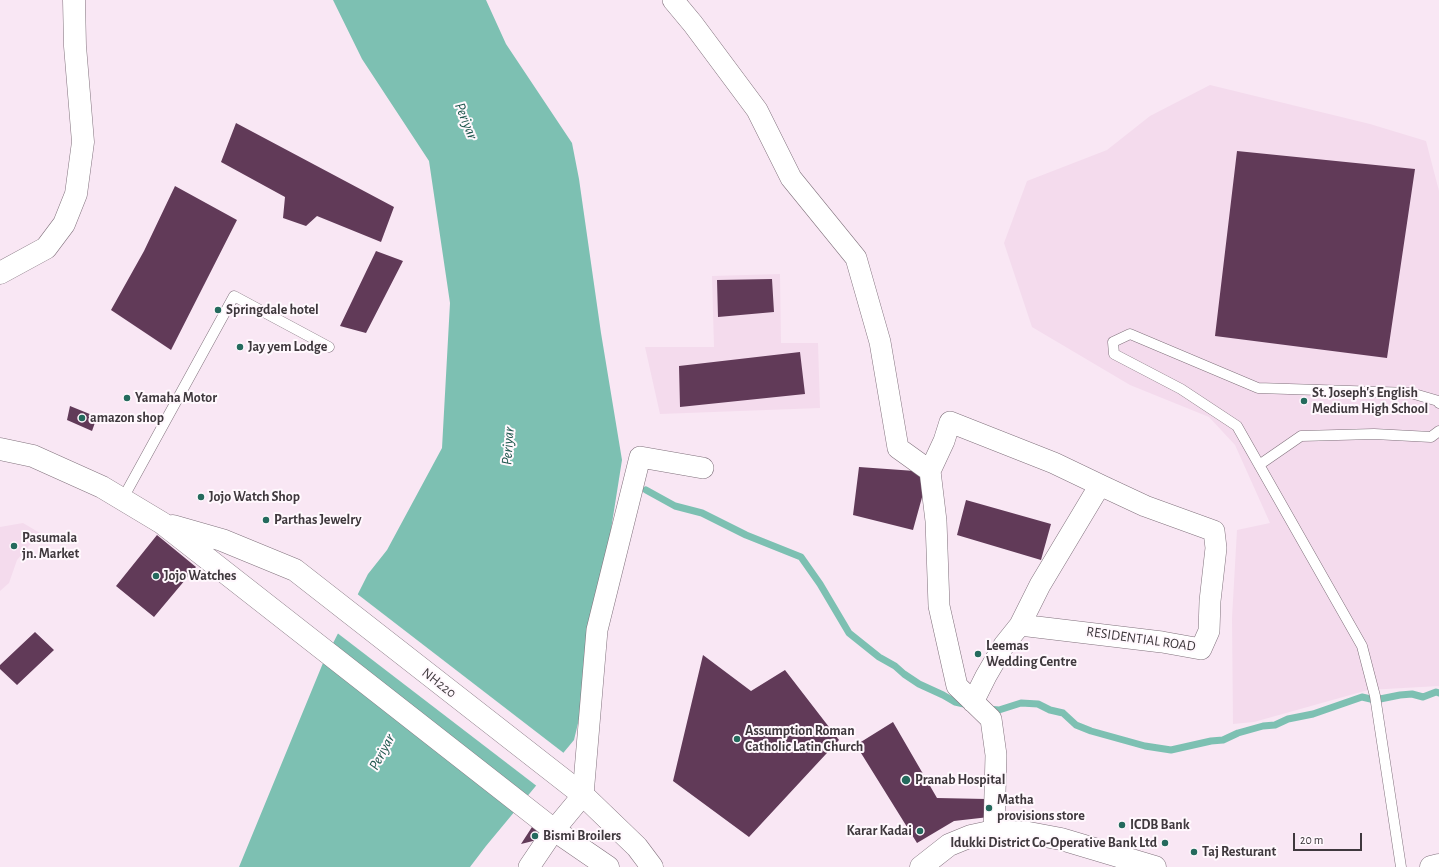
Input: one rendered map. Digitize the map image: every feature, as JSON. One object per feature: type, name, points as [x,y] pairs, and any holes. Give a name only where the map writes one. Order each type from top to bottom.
[{"type":"main road","points":[[0,273],[46,248],[64,224],[76,194],[83,142],[75,46],[74,0]]},
{"type":"main road","points":[[0,449],[33,456],[102,488],[162,523],[554,830],[608,867]]},
{"type":"main road","name":"NH220","points":[[162,523],[222,540],[295,570],[583,795],[637,847],[652,867]]},
{"type":"main road","points":[[921,867],[949,845],[971,836],[994,831],[1029,833],[1061,839],[1155,867]]},
{"type":"main road","points":[[1430,867],[1439,865]]},
{"type":"street","points":[[673,0],[693,24],[757,110],[791,178],[856,258],[880,342],[898,448],[930,471]]},
{"type":"street","points":[[973,702],[1004,645],[1020,625],[1040,585],[1100,486],[1054,463],[950,422],[944,441],[930,471],[936,521],[939,606],[956,686],[991,719],[996,755],[994,831]]},
{"type":"street","points":[[529,867],[554,830],[583,795],[597,630],[640,457],[703,468]]},
{"type":"street","name":"RESIDENTIAL ROAD","points":[[1020,625],[1084,631],[1201,649],[1209,631],[1210,601],[1216,548],[1214,531],[1145,506],[1100,486]]},
{"type":"lane","points":[[122,500],[234,296],[329,348]]},
{"type":"lane","points":[[1401,867],[1375,696],[1362,646],[1237,426],[1181,388],[1114,354],[1113,342],[1130,334],[1258,388],[1411,393],[1438,401],[1439,403]]},
{"type":"lane","points":[[1259,465],[1301,436],[1374,434],[1431,437],[1439,431]]},
{"type":"shaded area","name":"St. Joseph's English Medium High School","points":[[1210,85],[1370,124],[1426,141],[1439,191],[1439,686],[1368,690],[1254,722],[1233,724],[1232,618],[1237,530],[1270,523],[1235,445],[1209,417],[1130,385],[1032,327],[1004,243],[1027,181],[1107,150],[1150,116]]},
{"type":"shaded area","points":[[780,274],[781,343],[818,343],[820,408],[660,414],[645,347],[714,347],[712,276]]},
{"type":"shaded area","name":"Pasumala jn. Market","points":[[23,523],[40,533],[17,560],[9,583],[0,591],[0,527]]},
{"type":"water","name":"Periyar","points":[[333,0],[486,0],[506,44],[572,143],[579,179],[601,333],[622,460],[585,694],[574,740],[470,867],[239,867],[323,663],[368,574],[387,550],[442,448],[450,303],[429,161],[362,59]]},
{"type":"pier","points":[[356,593],[565,754],[538,787],[336,632]]},
{"type":"building","points":[[236,123],[394,207],[381,242],[317,216],[306,226],[283,218],[285,197],[221,162]]},
{"type":"building","points":[[1237,151],[1415,169],[1387,358],[1215,336]]},
{"type":"building","points":[[175,186],[237,220],[171,350],[111,310],[144,251]]},
{"type":"building","points":[[376,251],[403,261],[366,333],[340,326]]},
{"type":"building","points":[[772,279],[774,312],[718,317],[717,280]]},
{"type":"building","points":[[800,352],[805,394],[680,407],[679,366]]},
{"type":"building","name":"amazon shop","points":[[70,406],[97,417],[92,431],[67,420]]},
{"type":"building","points":[[859,467],[929,472],[913,530],[853,515]]},
{"type":"building","points":[[966,500],[1051,524],[1041,560],[957,535]]},
{"type":"building","name":"Jojo Watches","points":[[157,535],[196,567],[154,617],[116,586]]},
{"type":"building","points":[[35,632],[54,650],[17,685],[0,669],[0,665]]},
{"type":"building","points":[[703,655],[751,691],[785,670],[839,740],[749,837],[673,781]]},
{"type":"building","points":[[893,722],[937,798],[986,799],[989,817],[954,821],[917,843],[856,745]]},
{"type":"building","name":"Bismi Broilers","points":[[532,827],[545,838],[521,844]]},
{"type":"waterway","points":[[646,490],[675,506],[702,513],[746,535],[801,557],[820,584],[849,633],[879,657],[895,666],[919,684],[955,702],[964,704]]},
{"type":"waterway","points":[[987,709],[999,710],[1021,703],[1038,704],[1050,710],[1063,713],[1076,725],[1091,731],[1145,746],[1171,750],[1211,741],[1223,740],[1238,733],[1263,726],[1275,725],[1288,719],[1313,714],[1362,697],[1375,700],[1400,695],[1412,694],[1423,697],[1436,692],[1439,693]]},
{"type":"place","name":"Springdale hotel","points":[[218,310]]},
{"type":"place","name":"Jay yem Lodge","points":[[240,347]]},
{"type":"place","name":"Yamaha Motor","points":[[127,398]]},
{"type":"place","name":"St. Joseph's English Medium High School","points":[[1304,401]]},
{"type":"place","name":"amazon shop","points":[[82,418]]},
{"type":"place","name":"Jojo Watch Shop","points":[[201,497]]},
{"type":"place","name":"Parthas Jewelry","points":[[266,520]]},
{"type":"place","name":"Pasumala jn. Market","points":[[14,546]]},
{"type":"place","name":"Jojo Watches","points":[[156,576]]},
{"type":"place","name":"Leemas Wedding Centre","points":[[978,654]]},
{"type":"place","name":"Assumption Roman Catholic Latin Church","points":[[737,739]]},
{"type":"place","name":"Pranab Hospital","points":[[906,780]]},
{"type":"place","name":"Matha provisions store","points":[[989,808]]},
{"type":"place","name":"ICDB Bank","points":[[1122,825]]},
{"type":"place","name":"Karar Kadai","points":[[920,831]]},
{"type":"place","name":"Bismi Broilers","points":[[535,836]]},
{"type":"place","name":"Idukki District Co-Operative Bank Ltd","points":[[1165,843]]},
{"type":"place","name":"Taj Resturant","points":[[1194,852]]}]
